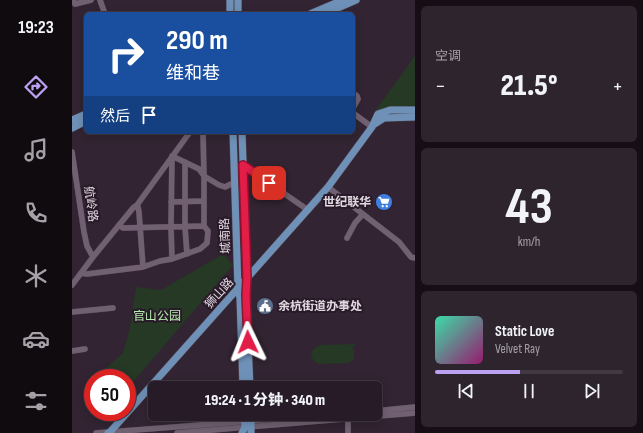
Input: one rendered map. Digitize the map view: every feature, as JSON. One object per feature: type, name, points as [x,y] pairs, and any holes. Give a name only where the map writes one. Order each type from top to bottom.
[{"type":"main road","points":[[230,0],[230,12]]},
{"type":"main road","points":[[238,0],[238,12]]},
{"type":"main road","points":[[315,12],[343,0]]},
{"type":"main road","points":[[329,12],[356,0]]},
{"type":"main road","name":"狮山路","points":[[372,127],[378,114],[390,110],[415,110]]},
{"type":"main road","points":[[72,120],[84,115]]},
{"type":"main road","name":"狮山路","points":[[109,432],[328,187],[372,127],[384,118],[415,117]]},
{"type":"main road","points":[[72,128],[84,122]]},
{"type":"main road","name":"城南路","points":[[233,134],[243,381]]},
{"type":"main road","name":"城南路","points":[[242,134],[250,381]]},
{"type":"street","points":[[73,0],[75,4],[91,0]]},
{"type":"street","points":[[100,0],[104,12]]},
{"type":"street","points":[[355,94],[358,99],[355,104]]},
{"type":"street","points":[[355,114],[372,127]]},
{"type":"street","points":[[72,285],[136,205],[188,134]]},
{"type":"street","points":[[81,273],[87,274],[143,267],[187,254],[200,249],[207,243],[208,230],[204,226],[203,134]]},
{"type":"street","name":"航岭路","points":[[72,152],[84,232],[87,246],[93,257]]},
{"type":"street","points":[[172,156],[199,169],[204,176],[219,186],[224,187],[231,184],[235,185]]},
{"type":"street","points":[[172,156],[172,259]]},
{"type":"street","points":[[185,162],[185,227],[187,254]]},
{"type":"street","points":[[243,165],[308,210]]},
{"type":"street","points":[[328,187],[399,242],[411,257],[415,258]]},
{"type":"street","points":[[171,202],[204,201]]},
{"type":"street","points":[[136,205],[139,212],[143,267]]},
{"type":"street","points":[[347,238],[355,223],[363,214]]},
{"type":"street","points":[[119,225],[123,228],[204,226]]},
{"type":"street","points":[[72,312],[112,308]]},
{"type":"street","points":[[72,351],[85,349]]},
{"type":"street","points":[[382,410],[415,407]]},
{"type":"street","points":[[382,416],[415,413]]},
{"type":"street","points":[[177,433],[273,421]]},
{"type":"street","points":[[96,433],[188,426],[308,421]]},
{"type":"street","points":[[348,421],[348,433]]},
{"type":"green space","points":[[415,56],[415,110],[375,111]]},
{"type":"green space","name":"官山公园","points":[[223,254],[233,265],[136,378],[136,369],[105,369],[123,353],[129,332],[136,287],[161,290]]},
{"type":"green space","points":[[355,344],[355,346],[352,347],[354,351],[354,359],[348,363],[319,364],[315,362],[311,354],[316,347],[320,345]]},
{"type":"place","name":"世纪联华","points":[[384,202]]},
{"type":"place","name":"余杭街道办事处","points":[[265,306]]},
{"type":"route","points":[[248,342],[243,165],[269,183]]}]
